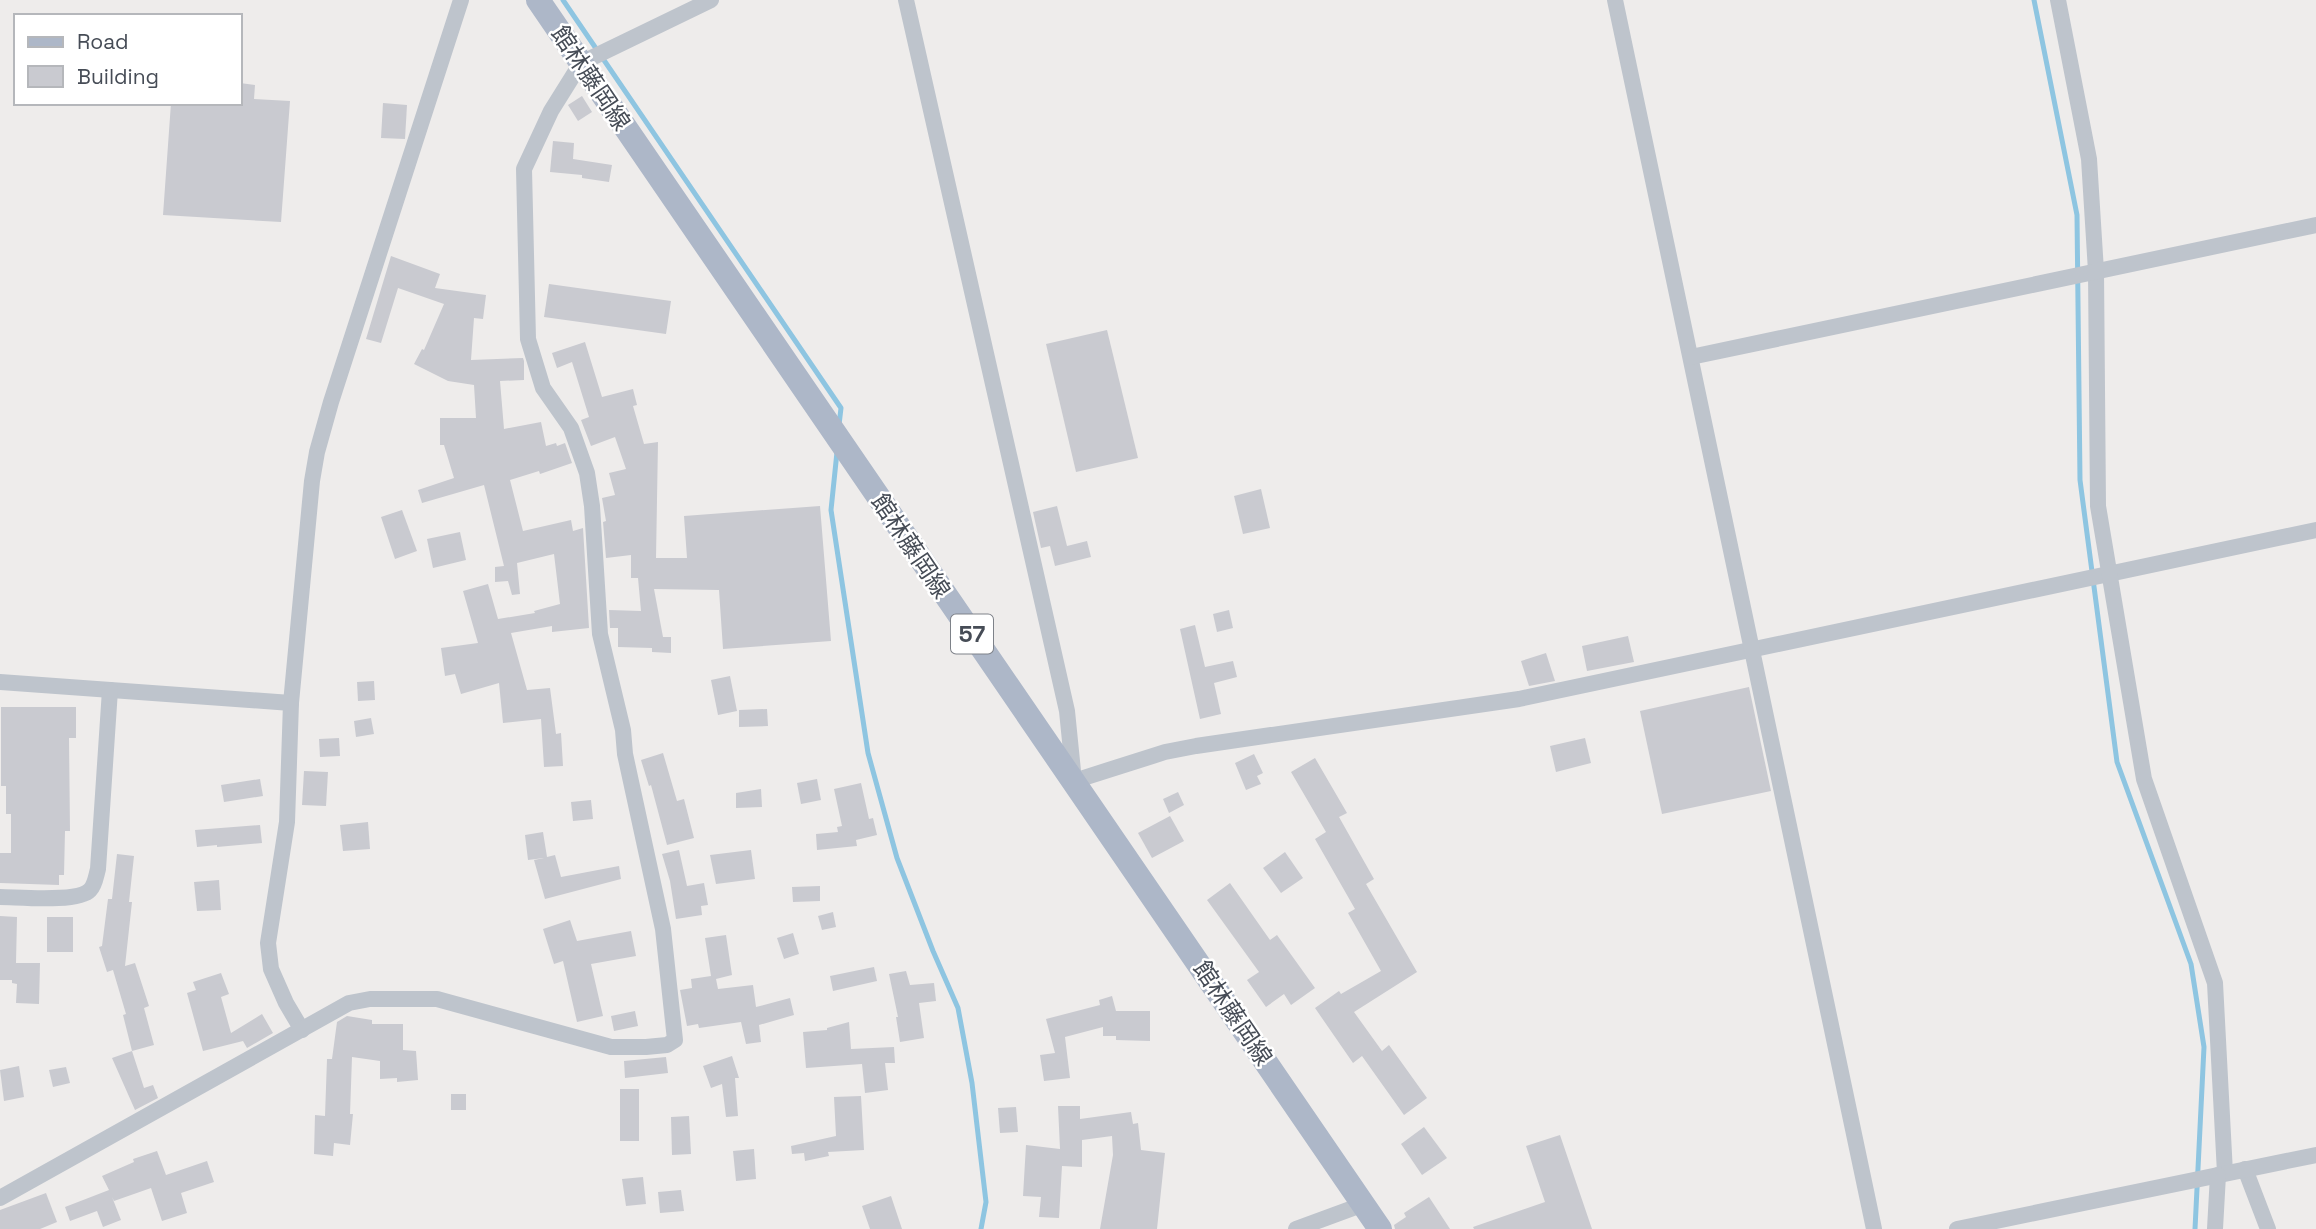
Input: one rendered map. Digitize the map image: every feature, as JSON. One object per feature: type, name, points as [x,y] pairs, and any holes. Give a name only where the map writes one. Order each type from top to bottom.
[{"type":"main road","name":"館林藤岡線","points":[[538,0],[1380,1229]]},
{"type":"street","points":[[302,1030],[286,1003],[271,968],[268,943],[287,822],[291,702],[312,481],[317,452],[461,0]]},
{"type":"street","points":[[0,1198],[349,1003],[370,999],[437,999],[611,1047],[667,1045],[675,1040],[663,929],[625,754],[623,730],[600,634],[592,506],[587,473],[571,428],[543,388],[528,339],[524,169],[551,111],[581,63],[711,0]]},
{"type":"street","points":[[906,0],[1067,711],[1074,782],[1165,752],[1519,699],[2316,530]]},
{"type":"street","points":[[1615,0],[1874,1229]]},
{"type":"street","points":[[2058,0],[2089,159],[2096,271],[2098,506],[2144,779],[2215,983],[2222,1174],[2215,1229]]},
{"type":"street","points":[[1691,357],[2316,225]]},
{"type":"street","points":[[0,681],[291,702]]},
{"type":"street","points":[[0,897],[61,898],[84,894],[92,889],[98,869],[110,690]]},
{"type":"street","points":[[1957,1229],[2316,1155]]},
{"type":"street","points":[[2245,1169],[2268,1229]]},
{"type":"street","points":[[1296,1229],[1364,1204]]},
{"type":"building","points":[[242,83],[255,85],[254,99],[290,101],[281,222],[163,215],[171,105],[242,105]]},
{"type":"building","points":[[582,96],[592,112],[578,121],[568,105]]},
{"type":"building","points":[[383,103],[407,105],[405,139],[381,138]]},
{"type":"building","points":[[553,141],[574,143],[573,159],[612,165],[609,182],[582,178],[582,175],[550,172]]},
{"type":"building","points":[[391,256],[440,274],[435,288],[486,295],[483,319],[474,318],[471,360],[523,358],[524,361],[524,380],[500,381],[504,429],[541,422],[546,446],[565,443],[572,463],[540,474],[539,471],[510,480],[523,531],[571,520],[573,531],[583,528],[589,628],[552,632],[552,626],[511,633],[527,690],[550,688],[556,734],[561,733],[563,766],[544,767],[541,719],[503,723],[499,683],[461,694],[455,674],[445,676],[441,648],[478,643],[463,591],[488,584],[498,619],[535,613],[534,611],[560,604],[554,554],[517,563],[520,594],[512,595],[508,581],[495,582],[495,567],[504,566],[484,485],[422,503],[418,490],[454,478],[444,445],[440,445],[440,418],[476,418],[474,385],[448,381],[414,364],[422,349],[424,350],[444,304],[398,288],[381,343],[366,339]]},
{"type":"building","points":[[549,284],[671,301],[666,334],[544,317]]},
{"type":"building","points":[[1107,330],[1138,458],[1076,472],[1046,344]]},
{"type":"building","points":[[585,342],[602,397],[633,389],[637,405],[633,406],[644,444],[658,442],[656,558],[687,558],[684,516],[820,506],[831,641],[723,649],[719,590],[654,589],[663,637],[671,637],[671,653],[652,652],[652,648],[618,647],[618,628],[610,628],[609,610],[641,611],[638,578],[631,578],[631,555],[606,558],[603,522],[606,521],[602,498],[615,495],[609,473],[626,469],[615,437],[591,446],[581,420],[589,417],[572,362],[557,368],[552,353]]},
{"type":"building","points":[[1261,489],[1270,528],[1243,534],[1234,496]]},
{"type":"building","points":[[1057,506],[1067,546],[1087,541],[1091,557],[1055,566],[1050,546],[1041,548],[1033,512]]},
{"type":"building","points":[[402,510],[417,551],[395,559],[381,517]]},
{"type":"building","points":[[460,532],[466,560],[433,568],[427,539]]},
{"type":"building","points":[[1229,610],[1233,628],[1217,632],[1213,614]]},
{"type":"building","points":[[1195,625],[1205,667],[1233,661],[1237,677],[1214,683],[1221,714],[1200,719],[1180,629]]},
{"type":"building","points":[[1628,636],[1634,662],[1587,671],[1582,646]]},
{"type":"building","points":[[1546,653],[1555,681],[1529,686],[1521,661]]},
{"type":"building","points":[[730,676],[737,711],[718,715],[711,680]]},
{"type":"building","points":[[374,681],[375,700],[358,701],[357,682]]},
{"type":"building","points":[[1749,687],[1771,791],[1662,814],[1640,711]]},
{"type":"building","points":[[1,707],[76,707],[76,738],[69,738],[70,831],[65,831],[64,875],[59,875],[59,885],[0,883],[0,853],[11,853],[11,814],[6,814],[6,786],[1,786]]},
{"type":"building","points":[[767,709],[768,726],[739,727],[739,710]]},
{"type":"building","points":[[371,718],[374,734],[356,737],[354,721]]},
{"type":"building","points":[[339,738],[340,756],[320,757],[319,739]]},
{"type":"building","points":[[1585,738],[1591,763],[1556,772],[1550,746]]},
{"type":"building","points":[[663,753],[677,801],[684,799],[694,838],[667,845],[651,785],[649,786],[641,760]]},
{"type":"building","points":[[1254,754],[1263,773],[1257,776],[1261,784],[1246,790],[1235,763]]},
{"type":"building","points":[[1315,758],[1347,813],[1339,817],[1374,879],[1366,884],[1417,972],[1354,1012],[1382,1051],[1389,1045],[1427,1098],[1404,1115],[1362,1056],[1353,1063],[1315,1008],[1339,991],[1341,994],[1381,971],[1348,913],[1355,909],[1315,839],[1326,832],[1291,772]]},
{"type":"building","points":[[304,771],[328,772],[326,806],[302,805]]},
{"type":"building","points":[[260,779],[263,796],[224,802],[221,785]]},
{"type":"building","points":[[817,779],[821,800],[801,804],[797,783]]},
{"type":"building","points":[[861,783],[869,819],[873,818],[877,835],[856,840],[857,846],[817,850],[816,834],[838,832],[837,827],[842,826],[834,789]]},
{"type":"building","points":[[761,789],[762,807],[736,808],[736,793]]},
{"type":"building","points":[[1178,792],[1184,805],[1169,813],[1163,799]]},
{"type":"building","points":[[591,800],[593,819],[573,821],[571,802]]},
{"type":"building","points":[[1170,816],[1184,841],[1152,858],[1138,833]]},
{"type":"building","points":[[368,822],[370,849],[343,851],[340,825]]},
{"type":"building","points":[[260,825],[262,843],[197,847],[195,830]]},
{"type":"building","points":[[543,832],[547,857],[555,855],[561,877],[619,866],[621,879],[545,899],[534,860],[544,858],[528,860],[525,835]]},
{"type":"building","points":[[679,850],[687,886],[704,883],[708,905],[701,906],[702,915],[676,919],[670,881],[662,854]]},
{"type":"building","points":[[751,850],[755,879],[716,884],[710,855]]},
{"type":"building","points":[[1285,852],[1303,878],[1281,893],[1263,868]]},
{"type":"building","points":[[117,854],[134,856],[125,966],[135,963],[149,1006],[144,1008],[154,1045],[132,1051],[123,1015],[126,1014],[113,970],[107,972],[99,947],[102,946],[108,899],[112,899]]},
{"type":"building","points":[[219,880],[221,910],[197,911],[194,882]]},
{"type":"building","points":[[1230,883],[1270,940],[1277,935],[1315,988],[1291,1005],[1284,994],[1266,1007],[1247,980],[1259,972],[1207,900]]},
{"type":"building","points":[[820,886],[820,901],[793,902],[792,887]]},
{"type":"building","points":[[833,912],[836,927],[822,930],[818,916]]},
{"type":"building","points":[[0,916],[17,917],[16,963],[40,963],[39,1004],[16,1003],[17,984],[12,983],[12,980],[0,980]]},
{"type":"building","points":[[47,917],[73,917],[73,952],[47,952]]},
{"type":"building","points":[[570,920],[577,941],[631,931],[636,956],[591,964],[603,1016],[577,1022],[563,961],[554,964],[543,929]]},
{"type":"building","points":[[793,933],[799,954],[784,959],[777,938]]},
{"type":"building","points":[[726,935],[732,975],[716,979],[718,989],[753,985],[756,1007],[790,998],[794,1015],[759,1025],[761,1042],[746,1044],[741,1022],[699,1028],[698,1024],[687,1026],[680,990],[692,988],[691,979],[711,976],[705,938]]},
{"type":"building","points":[[874,967],[877,981],[833,991],[830,976]]},
{"type":"building","points":[[906,971],[910,985],[934,983],[936,1001],[919,1003],[924,1038],[900,1042],[889,974]]},
{"type":"building","points":[[221,973],[229,994],[221,997],[231,1033],[262,1014],[273,1033],[247,1048],[243,1041],[203,1051],[187,993],[196,990],[193,982]]},
{"type":"building","points":[[1112,996],[1116,1011],[1150,1011],[1150,1041],[1116,1040],[1116,1036],[1103,1036],[1103,1027],[1065,1037],[1070,1078],[1044,1081],[1040,1055],[1055,1053],[1046,1019],[1100,1005],[1099,1000]]},
{"type":"building","points":[[635,1011],[638,1026],[614,1031],[611,1016]]},
{"type":"building","points":[[347,1016],[372,1020],[372,1024],[403,1024],[403,1050],[416,1051],[418,1080],[397,1082],[397,1078],[380,1079],[380,1061],[352,1057],[350,1114],[353,1114],[350,1145],[334,1143],[333,1156],[314,1154],[315,1115],[325,1116],[327,1059],[332,1059],[337,1022]]},
{"type":"building","points":[[849,1022],[851,1049],[894,1047],[895,1063],[885,1063],[888,1090],[865,1093],[862,1064],[806,1068],[803,1032],[827,1030]]},
{"type":"building","points":[[132,1051],[144,1088],[153,1085],[158,1098],[135,1110],[112,1058]]},
{"type":"building","points":[[732,1056],[739,1078],[735,1078],[738,1116],[726,1117],[722,1084],[711,1088],[703,1066]]},
{"type":"building","points":[[666,1057],[668,1073],[625,1078],[624,1061]]},
{"type":"building","points":[[19,1066],[24,1097],[4,1101],[0,1070]]},
{"type":"building","points":[[66,1067],[70,1083],[53,1087],[49,1070]]},
{"type":"building","points":[[620,1089],[639,1089],[639,1141],[620,1141]]},
{"type":"building","points":[[451,1094],[466,1094],[466,1110],[451,1110]]},
{"type":"building","points":[[861,1096],[864,1150],[828,1152],[829,1156],[805,1161],[804,1153],[792,1154],[791,1146],[836,1136],[834,1097]]},
{"type":"building","points":[[1058,1106],[1080,1106],[1080,1119],[1131,1112],[1133,1124],[1138,1123],[1141,1150],[1165,1153],[1157,1229],[1100,1229],[1113,1155],[1112,1136],[1082,1140],[1082,1167],[1062,1166],[1059,1218],[1039,1217],[1041,1197],[1023,1196],[1026,1145],[1060,1149]]},
{"type":"building","points":[[1016,1107],[1018,1132],[1000,1133],[998,1108]]},
{"type":"building","points":[[689,1116],[691,1154],[672,1155],[671,1117]]},
{"type":"building","points":[[1424,1127],[1447,1158],[1422,1175],[1401,1144]]},
{"type":"building","points":[[1560,1135],[1592,1229],[1474,1229],[1473,1227],[1545,1202],[1526,1146]]},
{"type":"building","points":[[754,1149],[756,1179],[736,1181],[733,1151]]},
{"type":"building","points":[[157,1151],[166,1175],[207,1161],[214,1182],[181,1193],[187,1213],[162,1221],[151,1188],[114,1201],[112,1197],[121,1220],[103,1227],[97,1211],[70,1221],[65,1207],[109,1190],[102,1176],[134,1162],[133,1159]]},
{"type":"building","points":[[643,1177],[646,1204],[626,1206],[622,1179]]},
{"type":"building","points":[[681,1190],[684,1211],[660,1213],[658,1192]]},
{"type":"building","points":[[46,1193],[57,1222],[40,1229],[0,1229],[0,1210]]},
{"type":"building","points":[[891,1196],[902,1229],[870,1229],[862,1206]]},
{"type":"building","points":[[1429,1197],[1450,1229],[1395,1229],[1394,1225],[1406,1217],[1404,1213]]},
{"type":"waterway","points":[[563,0],[841,408],[839,425]]},
{"type":"waterway","points":[[2034,0],[2077,215],[2080,480],[2117,762],[2191,964],[2204,1047],[2195,1229]]},
{"type":"waterway","points":[[837,452],[831,510],[868,753],[897,858],[958,1008],[972,1083],[986,1202],[981,1229]]}]
